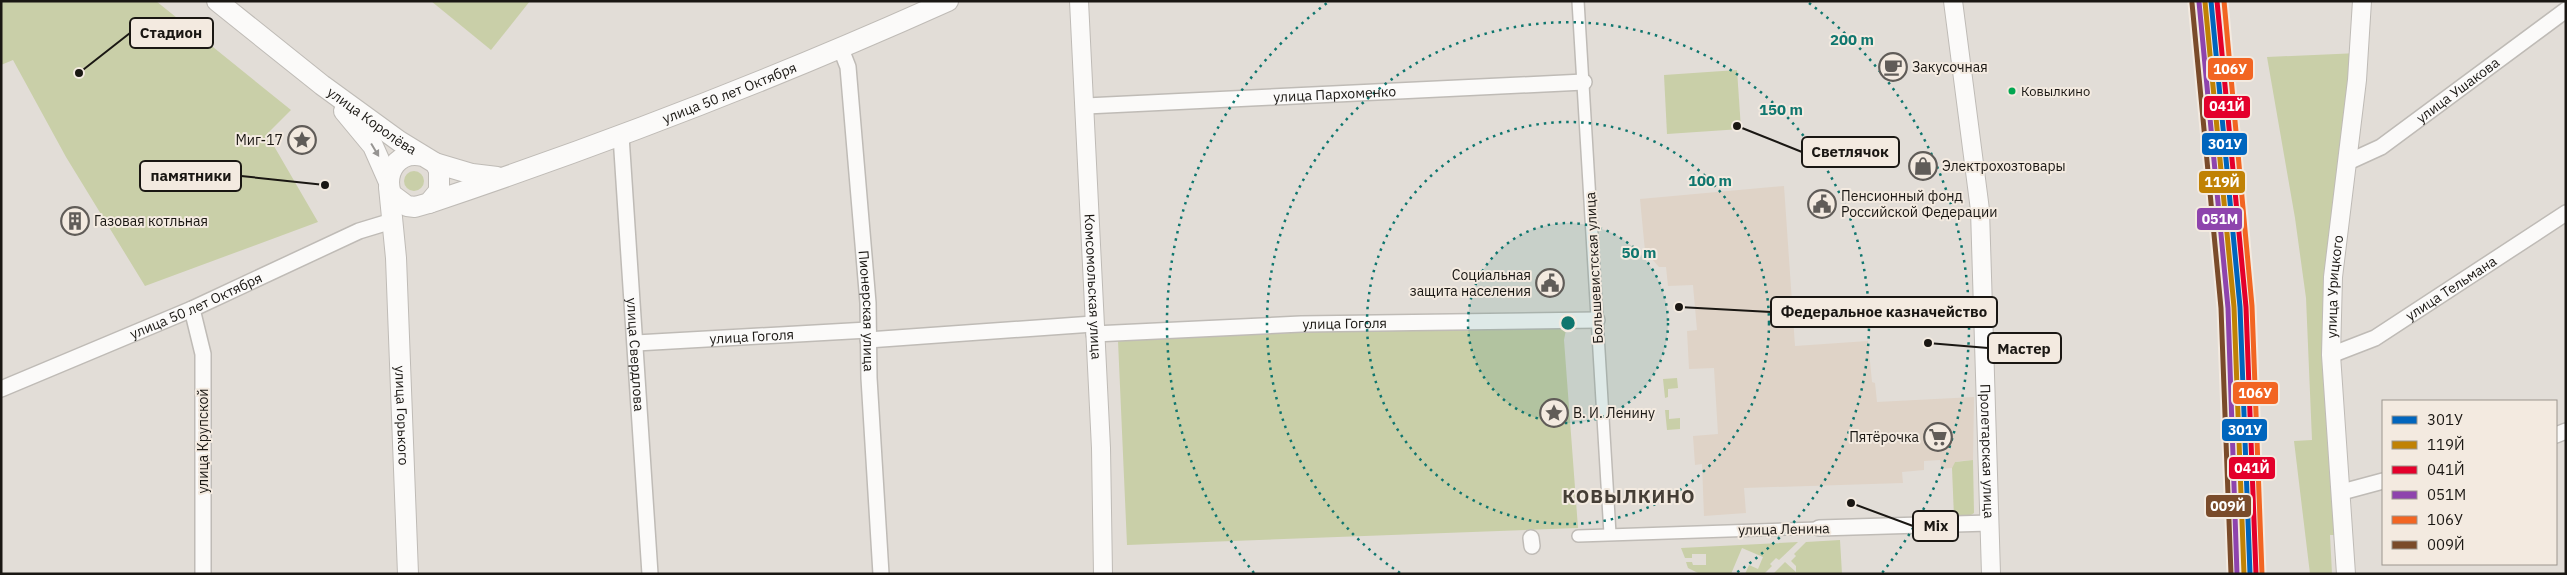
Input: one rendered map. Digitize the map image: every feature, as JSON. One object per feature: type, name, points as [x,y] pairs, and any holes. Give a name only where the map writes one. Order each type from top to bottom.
[{"type":"main road","name":"улица Королёва","points":[[217,1],[322,86],[429,159]]},
{"type":"main road","name":"улица 50 лет Октября","points":[[426,204],[621,136],[841,49],[948,1]]},
{"type":"main road","name":"улица Королёва","points":[[322,86],[369,141],[383,164],[389,183]]},
{"type":"main road","points":[[410,155],[429,159],[439,170],[441,184],[439,191],[426,204],[415,207],[401,204],[392,194],[389,183],[393,166],[398,160],[410,155]]},
{"type":"main road","name":"улица 50 лет Октября","points":[[429,159],[480,176],[506,177]]},
{"type":"main road","name":"улица Горького","points":[[389,183],[396,258],[408,574]]},
{"type":"main road","name":"улица Горького","points":[[396,258],[402,223],[410,213],[426,204]]},
{"type":"street","name":"Комсомольская улица","points":[[1079,1],[1086,106],[1094,329],[1101,448],[1103,574]]},
{"type":"street","name":"Большевистская улица","points":[[1578,1],[1610,534]]},
{"type":"street","name":"Пролетарская улица","points":[[1954,1],[1980,210],[1991,574]]},
{"type":"street","name":"улица Урицкого","points":[[2346,574],[2342,492],[2331,354],[2333,277],[2357,80],[2362,1]]},
{"type":"street","name":"улица Ушакова","points":[[2346,163],[2381,147],[2566,10]]},
{"type":"street","name":"Пионерская улица","points":[[841,49],[848,67],[866,283],[881,574]]},
{"type":"street","name":"улица Пархоменко","points":[[1086,106],[1584,82]]},
{"type":"street","name":"улица Свердлова","points":[[621,136],[650,574]]},
{"type":"street","name":"улица Тельмана","points":[[2331,354],[2375,338],[2566,213]]},
{"type":"street","name":"улица 50 лет Октября","points":[[1,389],[192,309],[359,231],[392,222]]},
{"type":"street","name":"улица Крупской","points":[[192,309],[203,354],[203,574]]},
{"type":"street","name":"улица Гоголя","points":[[636,343],[1301,324],[1598,320]]},
{"type":"street","points":[[2342,492],[2382,481]]},
{"type":"street","name":"улица Ленина","points":[[1578,536],[1989,523]]},
{"type":"shaded area","points":[[1784,186],[1795,346],[1868,341],[1872,382],[1875,383],[1877,402],[1974,397],[1973,460],[1955,462],[1952,468],[1941,469],[1940,460],[1924,461],[1924,470],[1902,472],[1903,483],[1744,488],[1746,513],[1704,516],[1702,464],[1695,465],[1693,436],[1718,434],[1714,368],[1689,369],[1687,331],[1697,330],[1693,285],[1668,286],[1666,267],[1659,267],[1645,251],[1640,199]]},
{"type":"green space","points":[[1,1],[156,1],[291,110],[267,134],[318,222],[145,286],[66,157],[13,60],[1,65]]},
{"type":"green space","points":[[431,1],[530,1],[491,50]]},
{"type":"green space","points":[[2359,53],[2337,204],[2337,535],[2330,535],[2332,574],[2310,574],[2294,441],[2312,440],[2306,298],[2295,218],[2267,57]]},
{"type":"green space","points":[[1737,70],[1741,129],[1667,134],[1664,75]]},
{"type":"green space","points":[[414,171],[421,174],[424,181],[421,188],[414,191],[407,188],[404,181],[407,174]]},
{"type":"green space","points":[[1567,325],[1564,340],[1578,528],[1127,545],[1118,341],[1333,331]]},
{"type":"green space","points":[[1677,378],[1678,388],[1668,389],[1668,397],[1665,398],[1663,379]]},
{"type":"green space","points":[[1665,410],[1669,410],[1669,419],[1680,418],[1680,429],[1667,430]]},
{"type":"green space","points":[[1973,460],[1974,513],[1954,517],[1952,468],[1955,462]]},
{"type":"green space","points":[[1840,540],[1842,574],[1773,574],[1785,562],[1796,572],[1796,566],[1791,561],[1796,556],[1794,554],[1806,542]]},
{"type":"green space","points":[[1798,542],[1779,560],[1776,558],[1770,564],[1772,566],[1764,574],[1745,574],[1749,565],[1758,569],[1763,557],[1742,548],[1731,574],[1700,574],[1688,568],[1686,562],[1692,562],[1693,565],[1706,565],[1706,554],[1692,554],[1692,558],[1685,558],[1681,548]]},
{"type":"transit line","name":"301У","points":[[2211,1],[2240,307],[2250,574]]},
{"type":"transit line","name":"041Й","points":[[2217,1],[2246,307],[2256,574]]},
{"type":"transit line","name":"106У","points":[[2224,1],[2252,306],[2262,574]]},
{"type":"transit line","name":"051М","points":[[2199,2],[2228,308],[2237,574]]},
{"type":"transit line","name":"119Й","points":[[2205,2],[2234,307],[2244,574]]},
{"type":"transit line","name":"009Й","points":[[2192,3],[2221,308],[2231,574]]},
{"type":"place","name":"Закусочная","points":[[1893,67]]},
{"type":"place","name":"Стадион","points":[[79,73]]},
{"type":"place","name":"Ковылкино","points":[[2012,91]]},
{"type":"place","name":"Светлячок","points":[[1737,126]]},
{"type":"place","name":"Миг-17","points":[[302,140]]},
{"type":"place","name":"Электрохозтовары","points":[[1923,166]]},
{"type":"place","name":"памятники","points":[[325,185]]},
{"type":"place","name":"Пенсионный фонд Российской Федерации","points":[[1822,204]]},
{"type":"place","name":"Газовая котльная","points":[[75,221]]},
{"type":"place","name":"Социальная защита населения","points":[[1550,283]]},
{"type":"place","name":"Федеральное казначейство","points":[[1679,307]]},
{"type":"place","name":"Мастер","points":[[1928,343]]},
{"type":"place","name":"В. И. Ленину","points":[[1554,413]]},
{"type":"place","name":"Пятёрочка","points":[[1938,437]]},
{"type":"place","name":"Mix","points":[[1851,503]]},
{"type":"district","name":"КОВЫЛКИНО","points":[[1629,496]]}]
